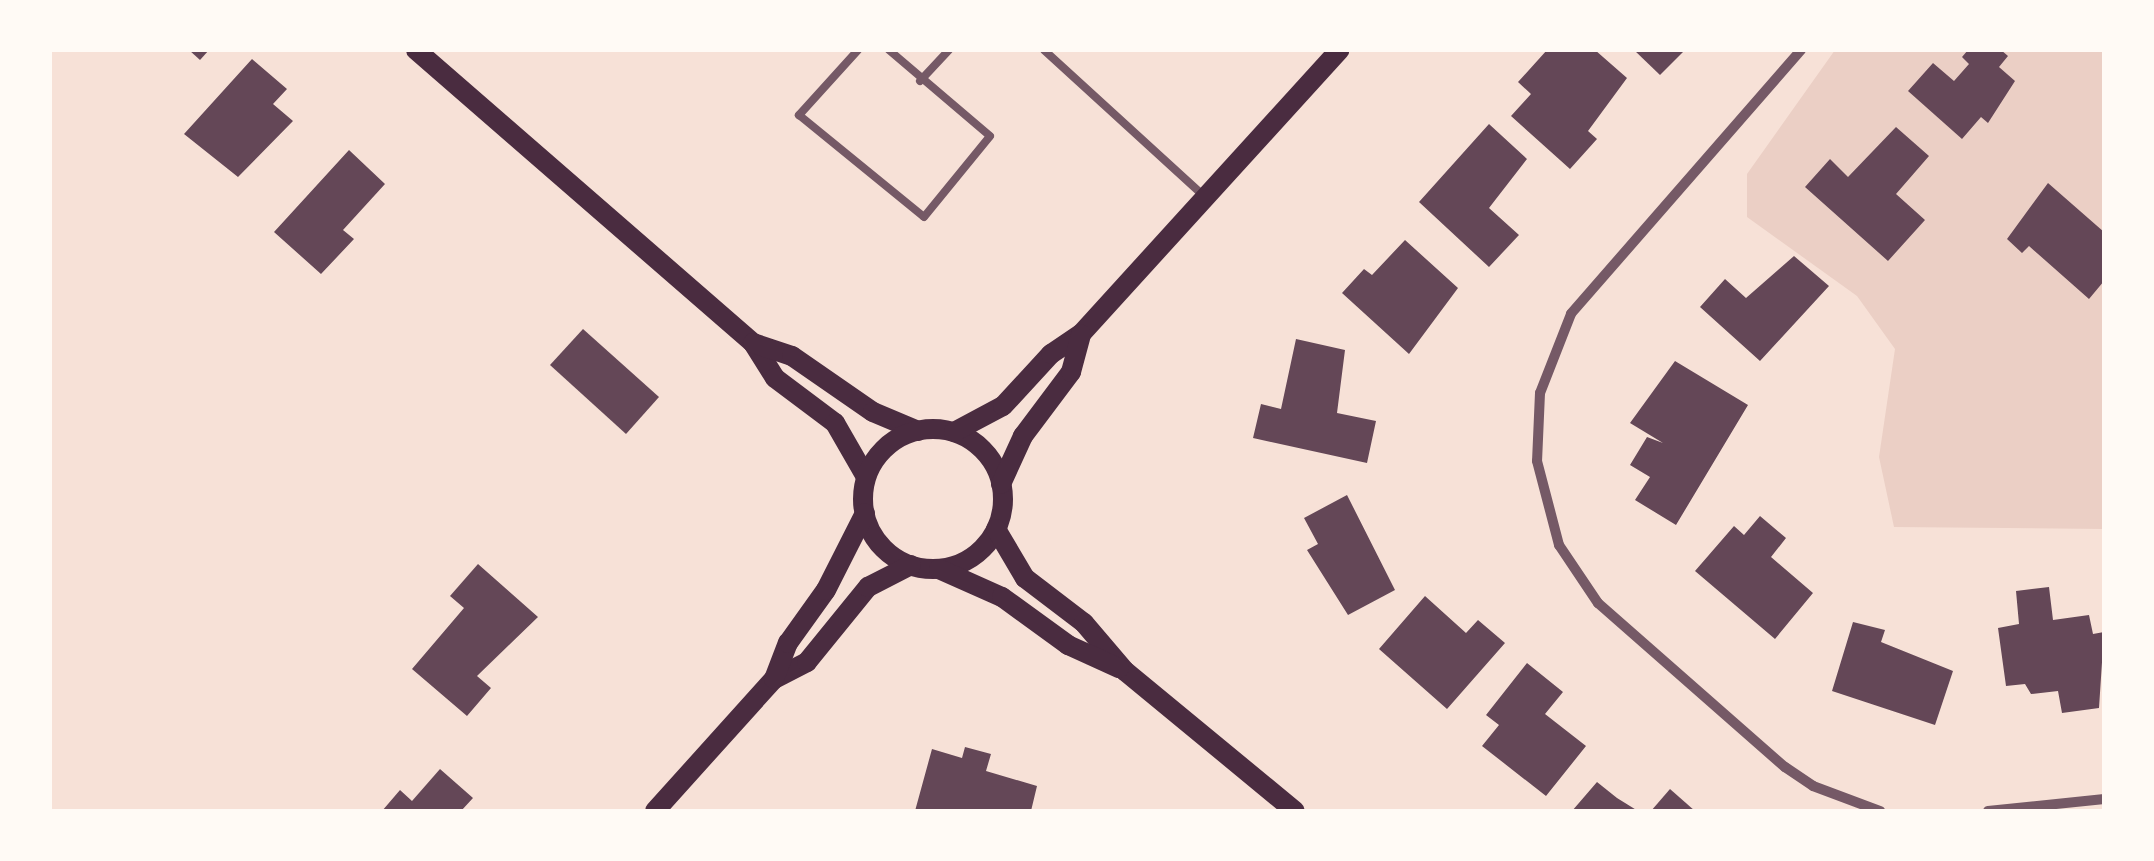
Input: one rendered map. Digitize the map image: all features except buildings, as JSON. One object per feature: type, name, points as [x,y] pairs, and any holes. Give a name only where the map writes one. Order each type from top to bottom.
[{"type":"main road","points":[[416,50],[754,343],[775,378],[834,423],[866,477]]},
{"type":"main road","points":[[754,343],[792,356],[873,412],[918,431],[954,432],[1003,406],[1050,354],[1082,334],[1339,50]]},
{"type":"main road","points":[[939,568],[973,557],[996,529],[1001,484],[1024,436],[1071,372],[1082,334]]},
{"type":"main road","points":[[655,811],[774,678],[788,643],[826,590],[864,513],[866,477],[886,447],[918,431]]},
{"type":"main road","points":[[954,432],[985,452],[1001,484]]},
{"type":"main road","points":[[864,513],[881,546],[911,565],[939,568],[1002,597],[1068,645],[1125,671]]},
{"type":"main road","points":[[996,529],[1025,578],[1084,623],[1125,671],[1295,811]]},
{"type":"main road","points":[[774,678],[807,662],[868,587],[911,565]]},
{"type":"street","points":[[1801,50],[1582,298],[1545,375],[1537,442],[1548,516],[1598,603],[1785,767],[1813,786],[1880,811]]},
{"type":"street","points":[[1988,811],[2104,799]]},
{"type":"lane","points":[[858,50],[799,114],[924,217],[990,136],[889,50]]},
{"type":"lane","points":[[920,80],[949,50]]},
{"type":"lane","points":[[1044,50],[1205,197]]},
{"type":"shaded area","points":[[1835,50],[2104,50],[2104,529],[1894,527],[1879,457],[1895,349],[1857,296],[1747,217],[1747,174]]}]
